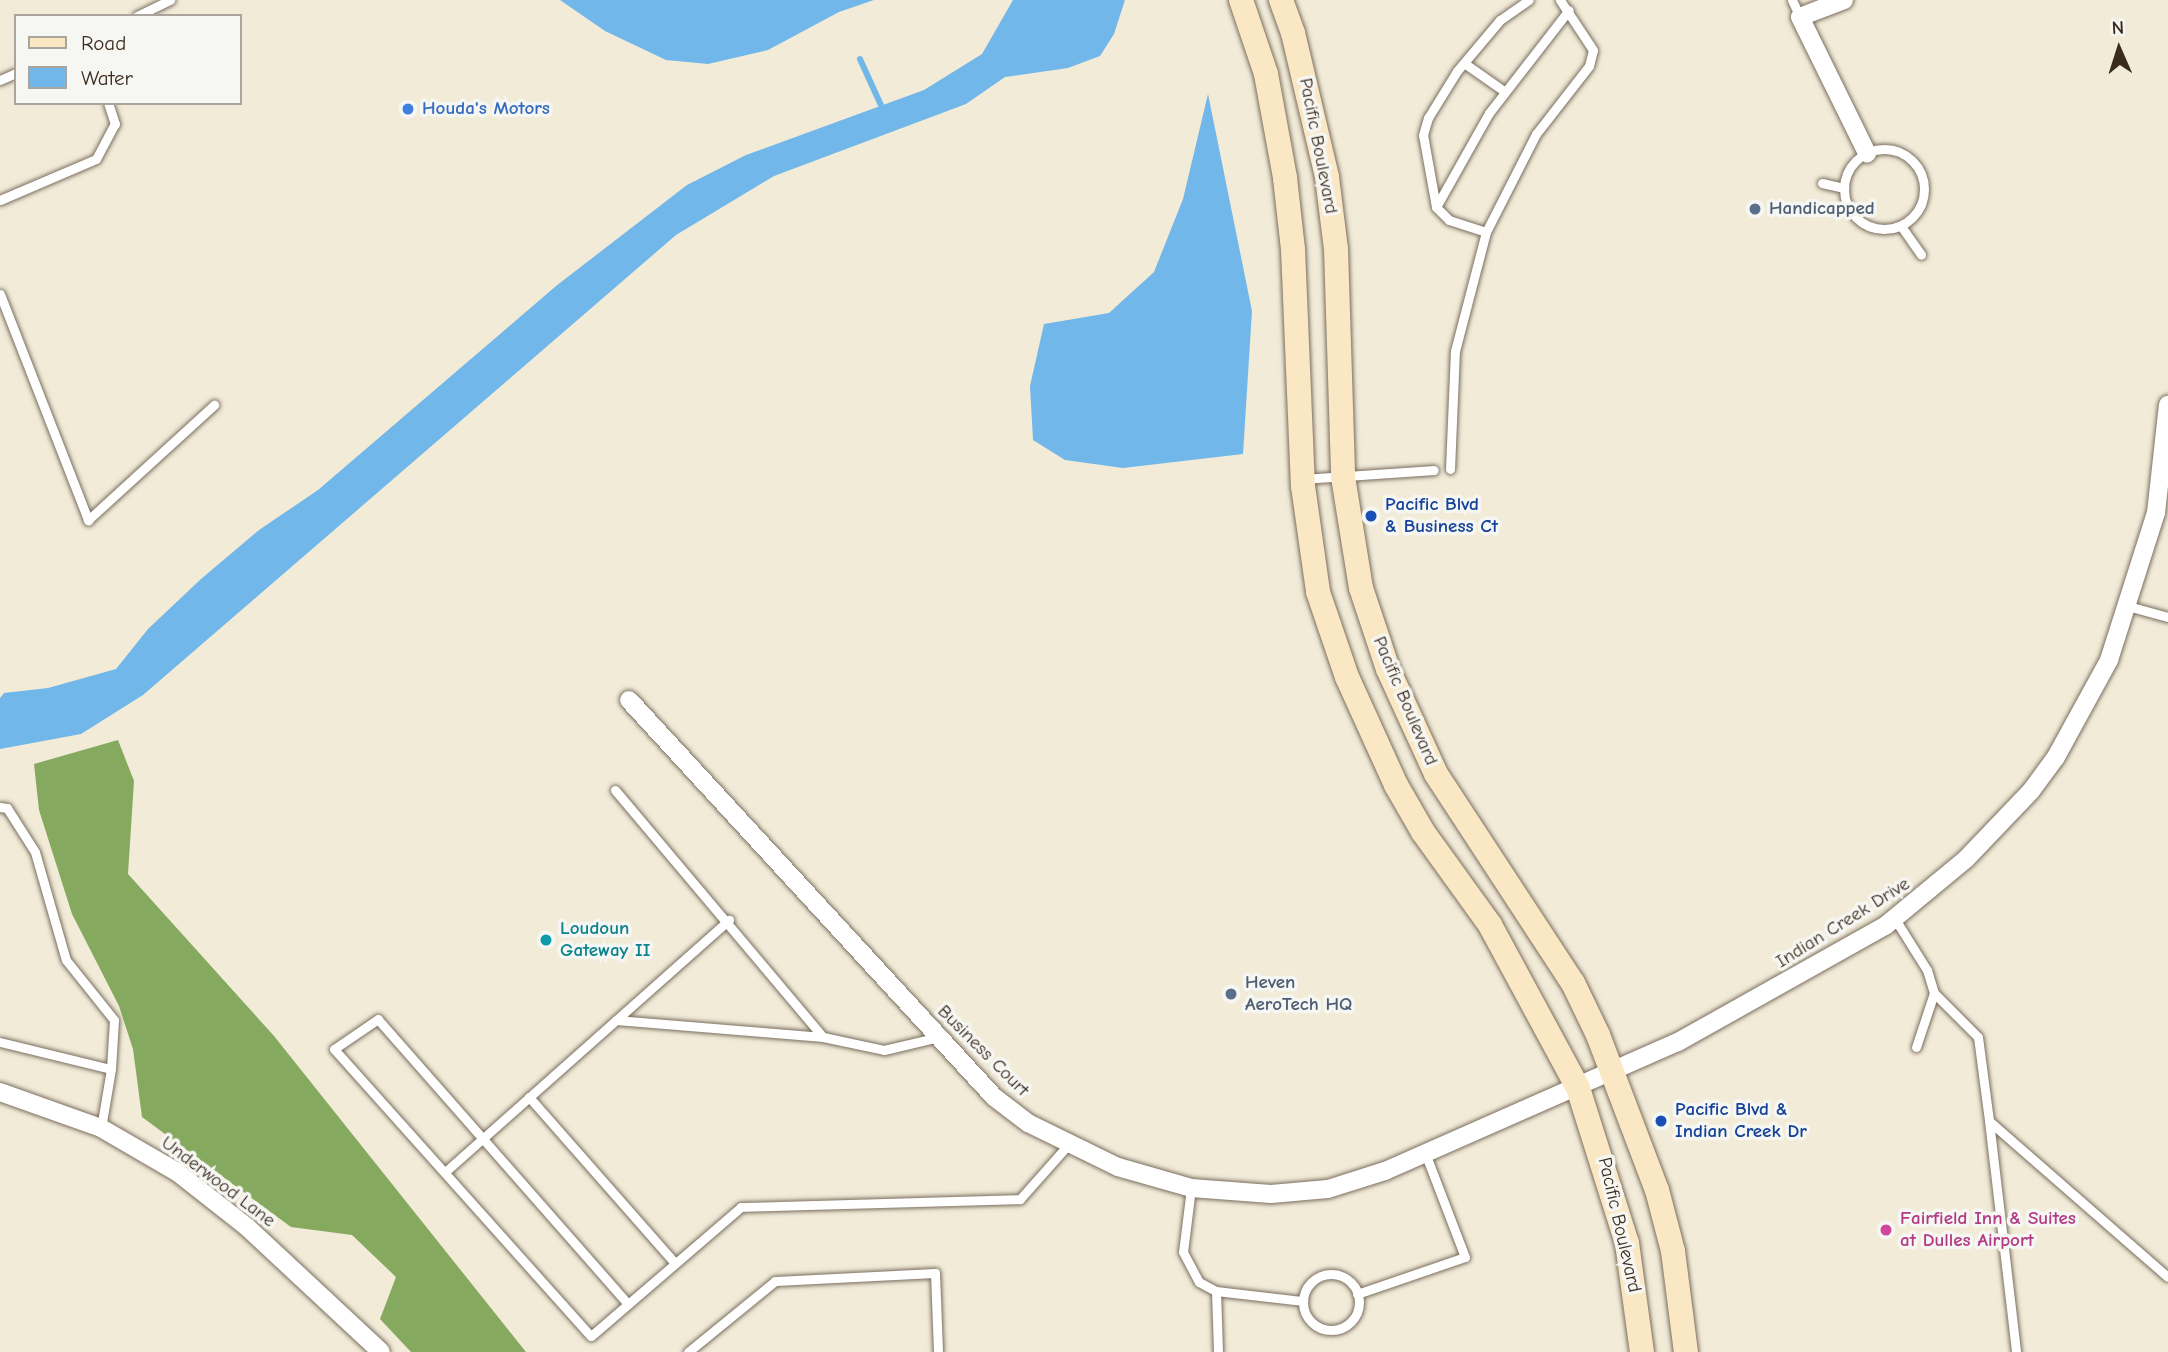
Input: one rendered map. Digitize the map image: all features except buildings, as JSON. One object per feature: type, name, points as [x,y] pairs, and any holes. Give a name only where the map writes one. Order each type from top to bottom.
[{"type":"main road","name":"Pacific Boulevard","points":[[1241,0],[1266,74],[1285,178],[1293,249],[1303,479],[1318,592],[1371,733],[1423,832],[1490,925],[1578,1088],[1627,1244],[1642,1352]]},
{"type":"main road","name":"Pacific Boulevard","points":[[1280,0],[1293,33],[1327,177],[1336,249],[1343,477],[1361,588],[1411,723],[1461,818],[1573,983],[1614,1071],[1657,1190],[1672,1251],[1686,1352]]},
{"type":"street","points":[[1844,0],[1800,17],[1867,153]]},
{"type":"street","name":"Indian Creek Drive","points":[[1578,1088],[1747,1006],[1895,919],[1966,859],[2031,791],[2084,709],[2128,606],[2156,513],[2168,405]]},
{"type":"street","name":"Business Court","points":[[629,700],[994,1097],[1028,1123],[1068,1145],[1118,1167],[1191,1188],[1271,1194],[1328,1189],[1425,1153],[1578,1088]]},
{"type":"street","name":"Underwood Lane","points":[[0,1092],[101,1128],[177,1172],[247,1227],[381,1352]]},
{"type":"lane","points":[[141,14],[170,0]]},
{"type":"lane","points":[[1450,469],[1455,351],[1486,232],[1536,134],[1589,66],[1593,50],[1560,0]]},
{"type":"lane","points":[[1792,0],[1800,17]]},
{"type":"lane","points":[[1486,232],[1449,220],[1436,207],[1423,135],[1428,118],[1464,63],[1500,20],[1523,1]]},
{"type":"lane","points":[[1436,207],[1504,91],[1569,10]]},
{"type":"lane","points":[[1464,63],[1504,91]]},
{"type":"lane","points":[[0,200],[96,159],[115,124],[109,105]]},
{"type":"lane","points":[[1880,148],[1897,150],[1921,171],[1925,188],[1922,204],[1901,226],[1872,228],[1857,219],[1849,210],[1844,188],[1852,162],[1867,153],[1880,148]]},
{"type":"lane","points":[[1822,183],[1844,188]]},
{"type":"lane","points":[[1901,226],[1921,256]]},
{"type":"lane","points":[[0,294],[88,520],[214,405]]},
{"type":"lane","points":[[1303,479],[1434,470]]},
{"type":"lane","points":[[2128,606],[2168,617]]},
{"type":"lane","points":[[615,790],[729,920],[823,1037]]},
{"type":"lane","points":[[0,807],[8,808],[35,852],[66,960],[114,1020],[111,1069],[101,1128]]},
{"type":"lane","points":[[1895,919],[1927,970],[1934,993],[1978,1037],[2016,1352]]},
{"type":"lane","points":[[445,1172],[729,920]]},
{"type":"lane","points":[[1916,1047],[1934,993]]},
{"type":"lane","points":[[628,1304],[379,1018],[334,1049],[592,1336],[741,1207],[1020,1199],[1068,1145]]},
{"type":"lane","points":[[616,1020],[823,1037],[884,1050],[939,1037]]},
{"type":"lane","points":[[0,1042],[111,1069]]},
{"type":"lane","points":[[529,1097],[675,1264]]},
{"type":"lane","points":[[1989,1121],[2168,1277]]},
{"type":"lane","points":[[1357,1294],[1465,1256],[1425,1153]]},
{"type":"lane","points":[[1191,1188],[1183,1252],[1199,1282],[1216,1291],[1303,1301]]},
{"type":"lane","points":[[688,1352],[775,1281],[935,1273],[937,1352]]},
{"type":"lane","points":[[1332,1274],[1348,1279],[1357,1294],[1358,1310],[1353,1320],[1333,1330],[1309,1320],[1303,1301],[1313,1280],[1332,1274]]},
{"type":"lane","points":[[1216,1291],[1218,1352]]},
{"type":"green space","points":[[118,740],[134,781],[128,874],[274,1036],[526,1352],[411,1352],[380,1319],[396,1277],[352,1235],[291,1227],[142,1117],[133,1049],[119,1006],[72,914],[39,810],[34,764]]},
{"type":"water","points":[[560,0],[874,0],[839,12],[768,50],[708,64],[666,60],[605,31]]},
{"type":"water","points":[[1013,0],[1125,0],[1114,34],[1100,56],[1068,68],[1005,77],[966,104],[774,176],[676,235],[143,695],[81,734],[0,749],[0,698],[4,693],[48,688],[116,669],[148,629],[201,579],[259,530],[318,490],[556,286],[687,185],[746,155],[924,90],[982,54]]},
{"type":"water","points":[[1208,94],[1252,311],[1243,454],[1123,468],[1065,460],[1033,440],[1030,386],[1044,324],[1109,313],[1154,272],[1183,199]]},
{"type":"waterway","points":[[860,59],[884,112]]},
{"type":"place","name":"Houda's Motors","points":[[408,109]]},
{"type":"place","name":"Handicapped","points":[[1755,209]]},
{"type":"place","name":"Pacific Blvd & Business Ct","points":[[1371,516]]},
{"type":"place","name":"Loudoun Gateway II","points":[[546,940]]},
{"type":"place","name":"Heven AeroTech HQ","points":[[1231,994]]},
{"type":"place","name":"Pacific Blvd & Indian Creek Dr","points":[[1661,1121]]},
{"type":"place","name":"Fairfield Inn & Suites at Dulles Airport","points":[[1886,1230]]}]
